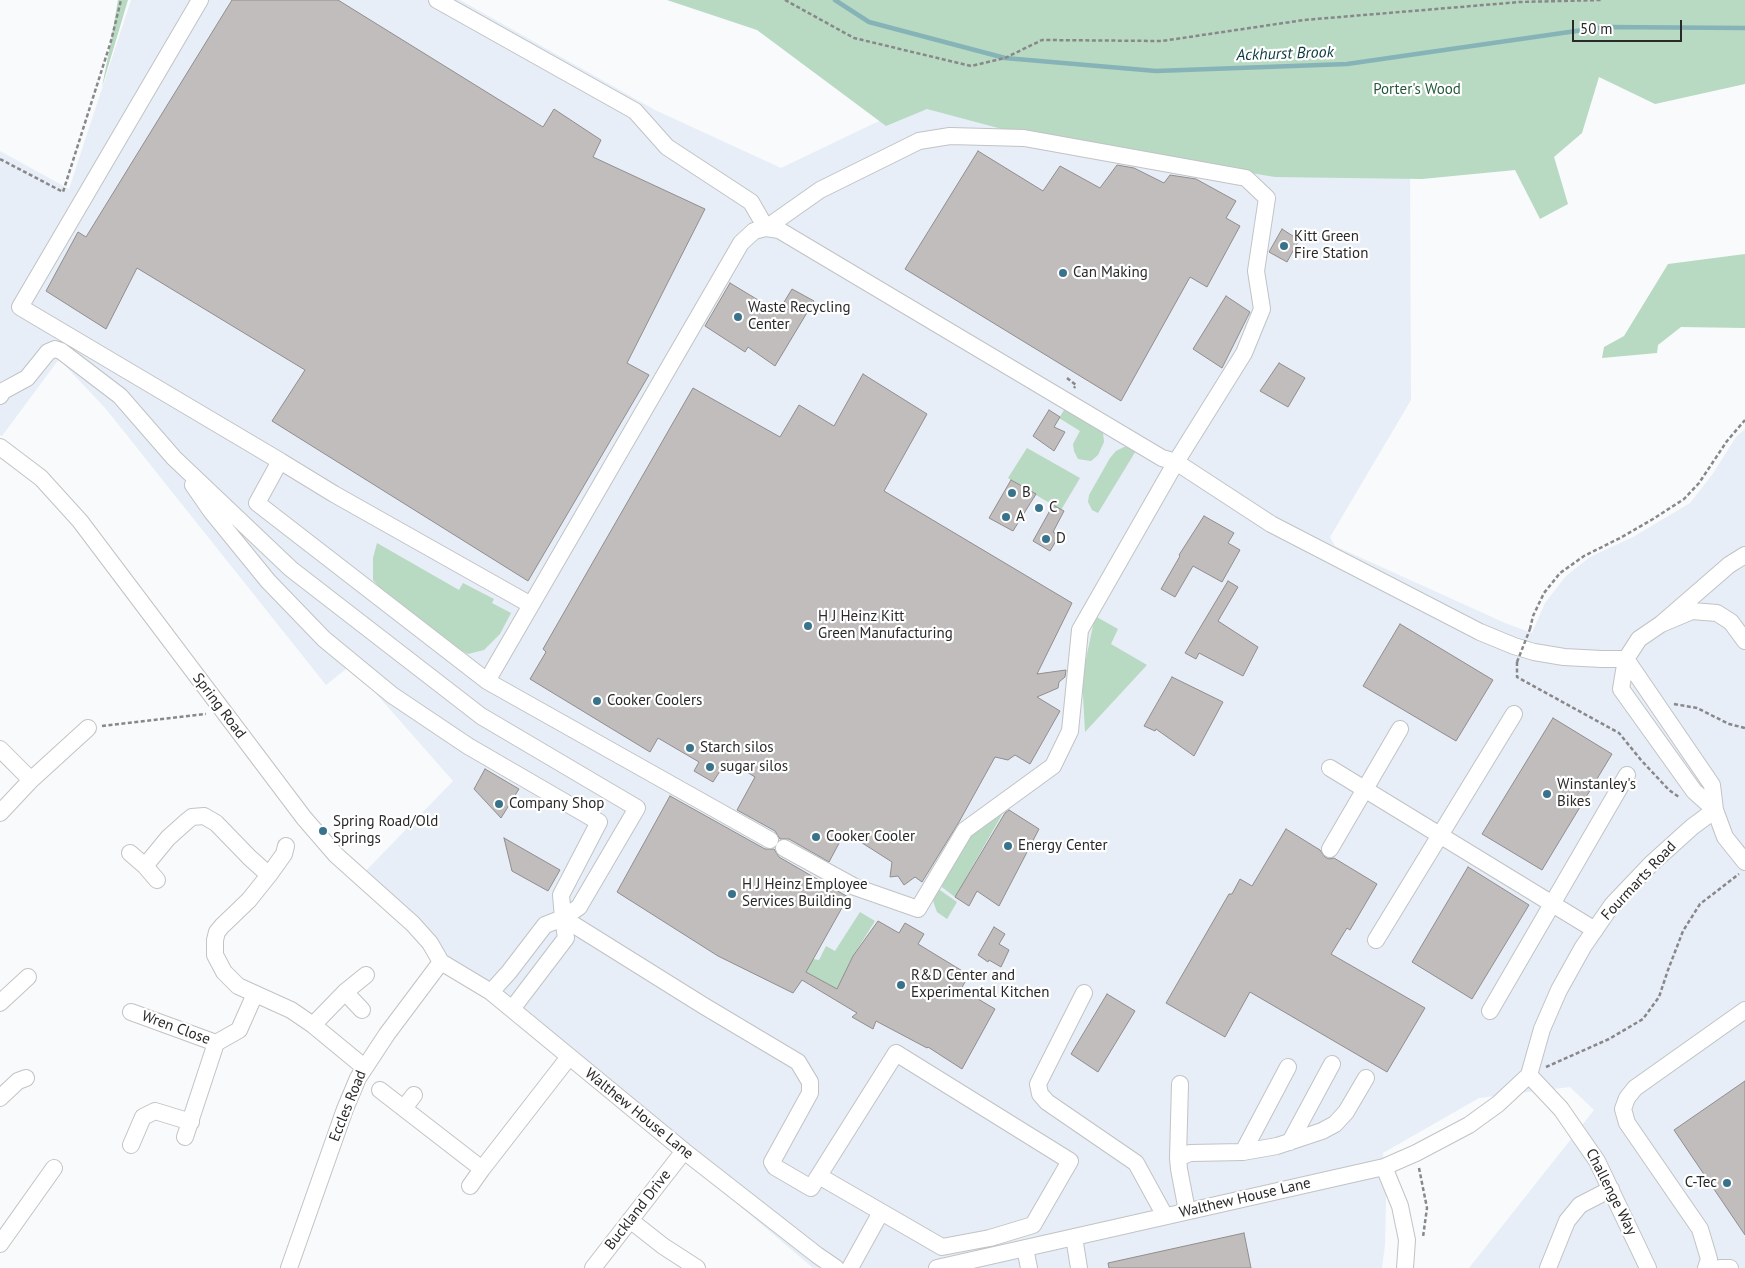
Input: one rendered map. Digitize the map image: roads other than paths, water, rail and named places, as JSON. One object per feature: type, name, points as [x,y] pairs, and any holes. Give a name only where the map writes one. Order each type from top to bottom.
[{"type":"street","points":[[200,0],[20,307],[334,494],[531,605]]},
{"type":"street","points":[[437,0],[635,110],[667,147],[751,202],[766,228]]},
{"type":"street","points":[[280,461],[257,503],[486,681],[854,887],[918,909],[966,830],[1053,766],[1070,731],[1080,630],[1176,462],[1244,353],[1262,309],[1256,271],[1267,198],[1246,178],[1024,138],[950,136],[919,142],[820,190],[766,228],[754,231],[741,243],[486,681]]},
{"type":"street","points":[[766,228],[779,230],[1154,453],[1176,462],[1271,524],[1378,581],[1514,646],[1534,652],[1564,657],[1626,659]]},
{"type":"street","points":[[0,396],[3,391],[28,378],[48,352],[55,349],[61,351],[120,396],[174,458],[291,569],[481,716],[637,808],[579,907],[563,918],[545,925],[491,992]]},
{"type":"street","name":"Spring Road","points":[[0,447],[40,478],[80,521],[304,818],[336,855],[413,924],[430,943],[441,962]]},
{"type":"street","points":[[174,458],[216,518],[268,581],[324,638],[392,695],[468,746],[599,822],[561,895],[566,938],[512,1010]]},
{"type":"street","points":[[1715,810],[1694,791],[1622,689],[1626,659],[1639,639],[1661,624],[1729,565],[1745,554]]},
{"type":"street","points":[[1661,624],[1692,611],[1717,613],[1745,624]]},
{"type":"street","points":[[1717,613],[1731,622],[1745,641]]},
{"type":"street","points":[[1626,659],[1712,786],[1715,810],[1725,837],[1745,862]]},
{"type":"street","points":[[1376,940],[1514,714]]},
{"type":"street","points":[[0,813],[31,780],[88,728]]},
{"type":"street","points":[[1330,849],[1400,729]]},
{"type":"street","points":[[0,749],[31,780]]},
{"type":"street","points":[[1330,768],[1595,930]]},
{"type":"street","points":[[1490,1011],[1627,775]]},
{"type":"street","name":"Fourmarts Road","points":[[1529,1075],[1542,1029],[1559,990],[1595,930],[1612,906],[1651,864],[1680,837],[1715,810]]},
{"type":"street","points":[[145,866],[168,838],[192,817],[204,816],[216,824],[269,875]]},
{"type":"street","points":[[286,846],[284,854],[250,900],[222,926],[215,940],[215,955],[224,972],[238,986],[292,1010],[364,1067]]},
{"type":"street","points":[[130,854],[145,866],[156,880]]},
{"type":"street","points":[[563,918],[798,1062],[810,1082],[810,1093],[772,1162],[775,1167],[811,1188],[896,1053],[1070,1161],[1033,1226],[990,1238],[942,1247],[819,1176]]},
{"type":"street","name":"Walthew House Lane","points":[[441,962],[491,992],[684,1152],[836,1268]]},
{"type":"street","name":"Eccles Road","points":[[289,1268],[345,1109],[364,1067],[441,962]]},
{"type":"street","points":[[313,1025],[345,992],[366,975]]},
{"type":"street","points":[[0,1002],[28,977]]},
{"type":"street","points":[[345,992],[362,1010]]},
{"type":"street","points":[[1084,993],[1038,1084],[1040,1094],[1047,1102],[1136,1163],[1165,1216]]},
{"type":"street","name":"Wren Close","points":[[131,1012],[216,1043],[239,1030],[255,994]]},
{"type":"street","points":[[1706,1268],[1709,1259],[1700,1229],[1627,1123],[1624,1109],[1627,1098],[1634,1088],[1745,1010]]},
{"type":"street","points":[[131,1145],[143,1117],[155,1111],[188,1130],[216,1043]]},
{"type":"street","points":[[470,1186],[570,1057]]},
{"type":"street","points":[[1290,1142],[1332,1064]]},
{"type":"street","points":[[1243,1152],[1288,1067]]},
{"type":"street","name":"Walthew House Lane","points":[[937,1268],[1384,1167],[1416,1153],[1469,1125],[1498,1104],[1529,1075]]},
{"type":"street","name":"Challenge Way","points":[[1529,1075],[1580,1134],[1597,1161],[1648,1268]]},
{"type":"street","points":[[0,1098],[18,1081],[26,1078]]},
{"type":"street","points":[[1178,1158],[1190,1153],[1243,1152],[1276,1146],[1322,1131],[1335,1124],[1346,1112],[1366,1078]]},
{"type":"street","points":[[1180,1084],[1178,1158],[1187,1211]]},
{"type":"street","points":[[380,1090],[482,1169]]},
{"type":"street","points":[[404,1108],[414,1094]]},
{"type":"street","name":"Buckland Drive","points":[[593,1268],[684,1152]]},
{"type":"street","points":[[1384,1167],[1400,1206],[1406,1240],[1405,1268]]},
{"type":"street","points":[[0,1244],[54,1168]]},
{"type":"street","points":[[1548,1268],[1566,1221],[1580,1205],[1611,1189]]},
{"type":"street","points":[[850,1268],[882,1212]]},
{"type":"street","points":[[630,1220],[663,1246],[697,1268]]},
{"type":"street","points":[[1074,1237],[1079,1268]]},
{"type":"street","points":[[1026,1248],[1029,1268]]},
{"type":"street","points":[[1720,1268],[1730,1268]]},
{"type":"waterway","name":"Ackhurst Brook","points":[[835,0],[869,22],[1005,58],[1156,71],[1347,64],[1604,27],[1745,28]]},
{"type":"place","name":"Kitt Green Fire Station","points":[[1284,246]]},
{"type":"place","name":"Can Making","points":[[1063,273]]},
{"type":"place","name":"Waste Recycling Center","points":[[738,317]]},
{"type":"place","name":"B","points":[[1012,493]]},
{"type":"place","name":"C","points":[[1039,508]]},
{"type":"place","name":"A","points":[[1006,517]]},
{"type":"place","name":"D","points":[[1046,539]]},
{"type":"place","name":"H J Heinz Kitt Green Manufacturing","points":[[808,626]]},
{"type":"place","name":"Cooker Coolers","points":[[597,701]]},
{"type":"place","name":"Starch silos","points":[[690,748]]},
{"type":"place","name":"sugar silos","points":[[710,767]]},
{"type":"place","name":"Winstanley's Bikes","points":[[1547,794]]},
{"type":"place","name":"Company Shop","points":[[499,804]]},
{"type":"place","name":"Spring Road/Old Springs","points":[[323,831]]},
{"type":"place","name":"Cooker Cooler","points":[[816,837]]},
{"type":"place","name":"Energy Center","points":[[1008,846]]},
{"type":"place","name":"H J Heinz Employee Services Building","points":[[732,894]]},
{"type":"place","name":"R&D Center and Experimental Kitchen","points":[[901,985]]},
{"type":"place","name":"C-Tec","points":[[1727,1183]]},
{"type":"park label","name":"Porter's Wood","points":[[1417,90]]}]
